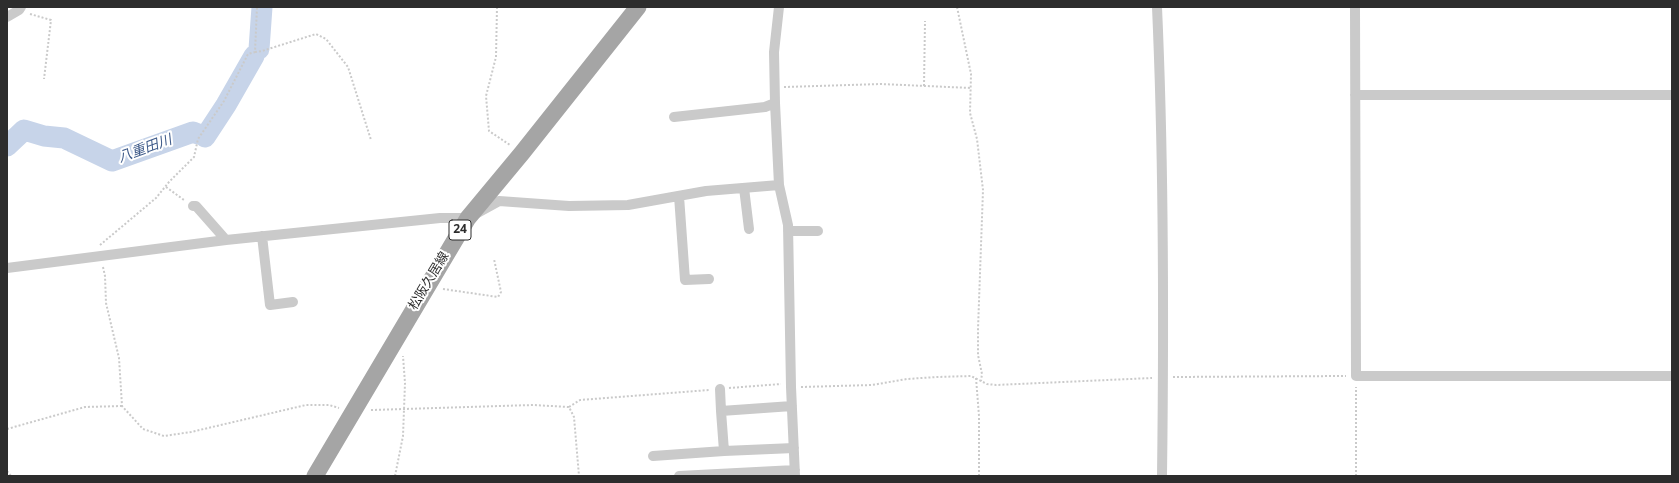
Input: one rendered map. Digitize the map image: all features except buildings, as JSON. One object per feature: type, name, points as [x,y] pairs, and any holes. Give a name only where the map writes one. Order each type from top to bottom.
[{"type":"main road","name":"松阪久居線","points":[[315,476],[426,286],[468,218],[522,153],[638,7]]},
{"type":"street","points":[[679,476],[795,473],[791,387],[788,231],[779,185],[775,103],[774,52],[779,7]]},
{"type":"street","points":[[1157,7],[1163,187],[1162,476]]},
{"type":"street","points":[[1355,7],[1356,376],[1672,376]]},
{"type":"street","points":[[7,17],[20,8]]},
{"type":"street","points":[[1356,95],[1672,95]]},
{"type":"street","points":[[674,117],[765,107],[775,103]]},
{"type":"street","points":[[7,268],[262,236],[440,218],[468,218],[499,201],[569,206],[628,205],[706,192],[779,185]]},
{"type":"street","points":[[744,188],[749,229]]},
{"type":"street","points":[[679,196],[685,280],[709,279]]},
{"type":"street","points":[[193,206],[196,206],[226,240]]},
{"type":"street","points":[[788,231],[818,231]]},
{"type":"street","points":[[262,236],[270,306],[293,302]]},
{"type":"street","points":[[720,389],[724,451]]},
{"type":"street","points":[[721,411],[792,406]]},
{"type":"street","points":[[653,456],[794,448]]},
{"type":"path","points":[[255,52],[257,7]]},
{"type":"path","points":[[497,7],[496,57],[486,96],[489,131],[522,153]]},
{"type":"path","points":[[957,7],[971,74],[970,113],[977,139],[983,190],[978,329],[978,355],[982,374],[981,381]]},
{"type":"path","points":[[20,8],[26,13],[51,20],[44,79]]},
{"type":"path","points":[[924,86],[925,21]]},
{"type":"path","points":[[85,258],[156,198],[194,157],[198,139],[224,101],[248,54],[316,34],[326,39],[348,67],[371,140]]},
{"type":"path","points":[[775,87],[881,84],[971,88]]},
{"type":"path","points":[[166,187],[193,206]]},
{"type":"path","points":[[100,256],[105,276],[106,303],[118,358],[122,406],[143,429],[164,436],[191,432],[306,405],[329,405],[353,412],[533,405],[569,407],[580,400],[787,383],[791,387],[872,385],[937,376],[976,378],[979,416],[979,476]]},
{"type":"path","points":[[426,286],[498,297],[501,292],[494,259]]},
{"type":"path","points":[[393,343],[403,356],[405,383],[403,436],[395,476]]},
{"type":"path","points":[[1356,376],[1356,476]]},
{"type":"path","points":[[7,429],[85,407],[122,406]]},
{"type":"path","points":[[569,407],[574,417],[579,476]]},
{"type":"path","points":[[7,471],[11,476]]},
{"type":"waterway","name":"八重田川","points":[[259,49],[262,7]]},
{"type":"waterway","name":"八重田川","points":[[205,137],[226,105],[254,56]]},
{"type":"waterway","name":"八重田川","points":[[7,146],[24,130],[44,136],[64,138],[112,161],[193,132],[198,134]]}]
